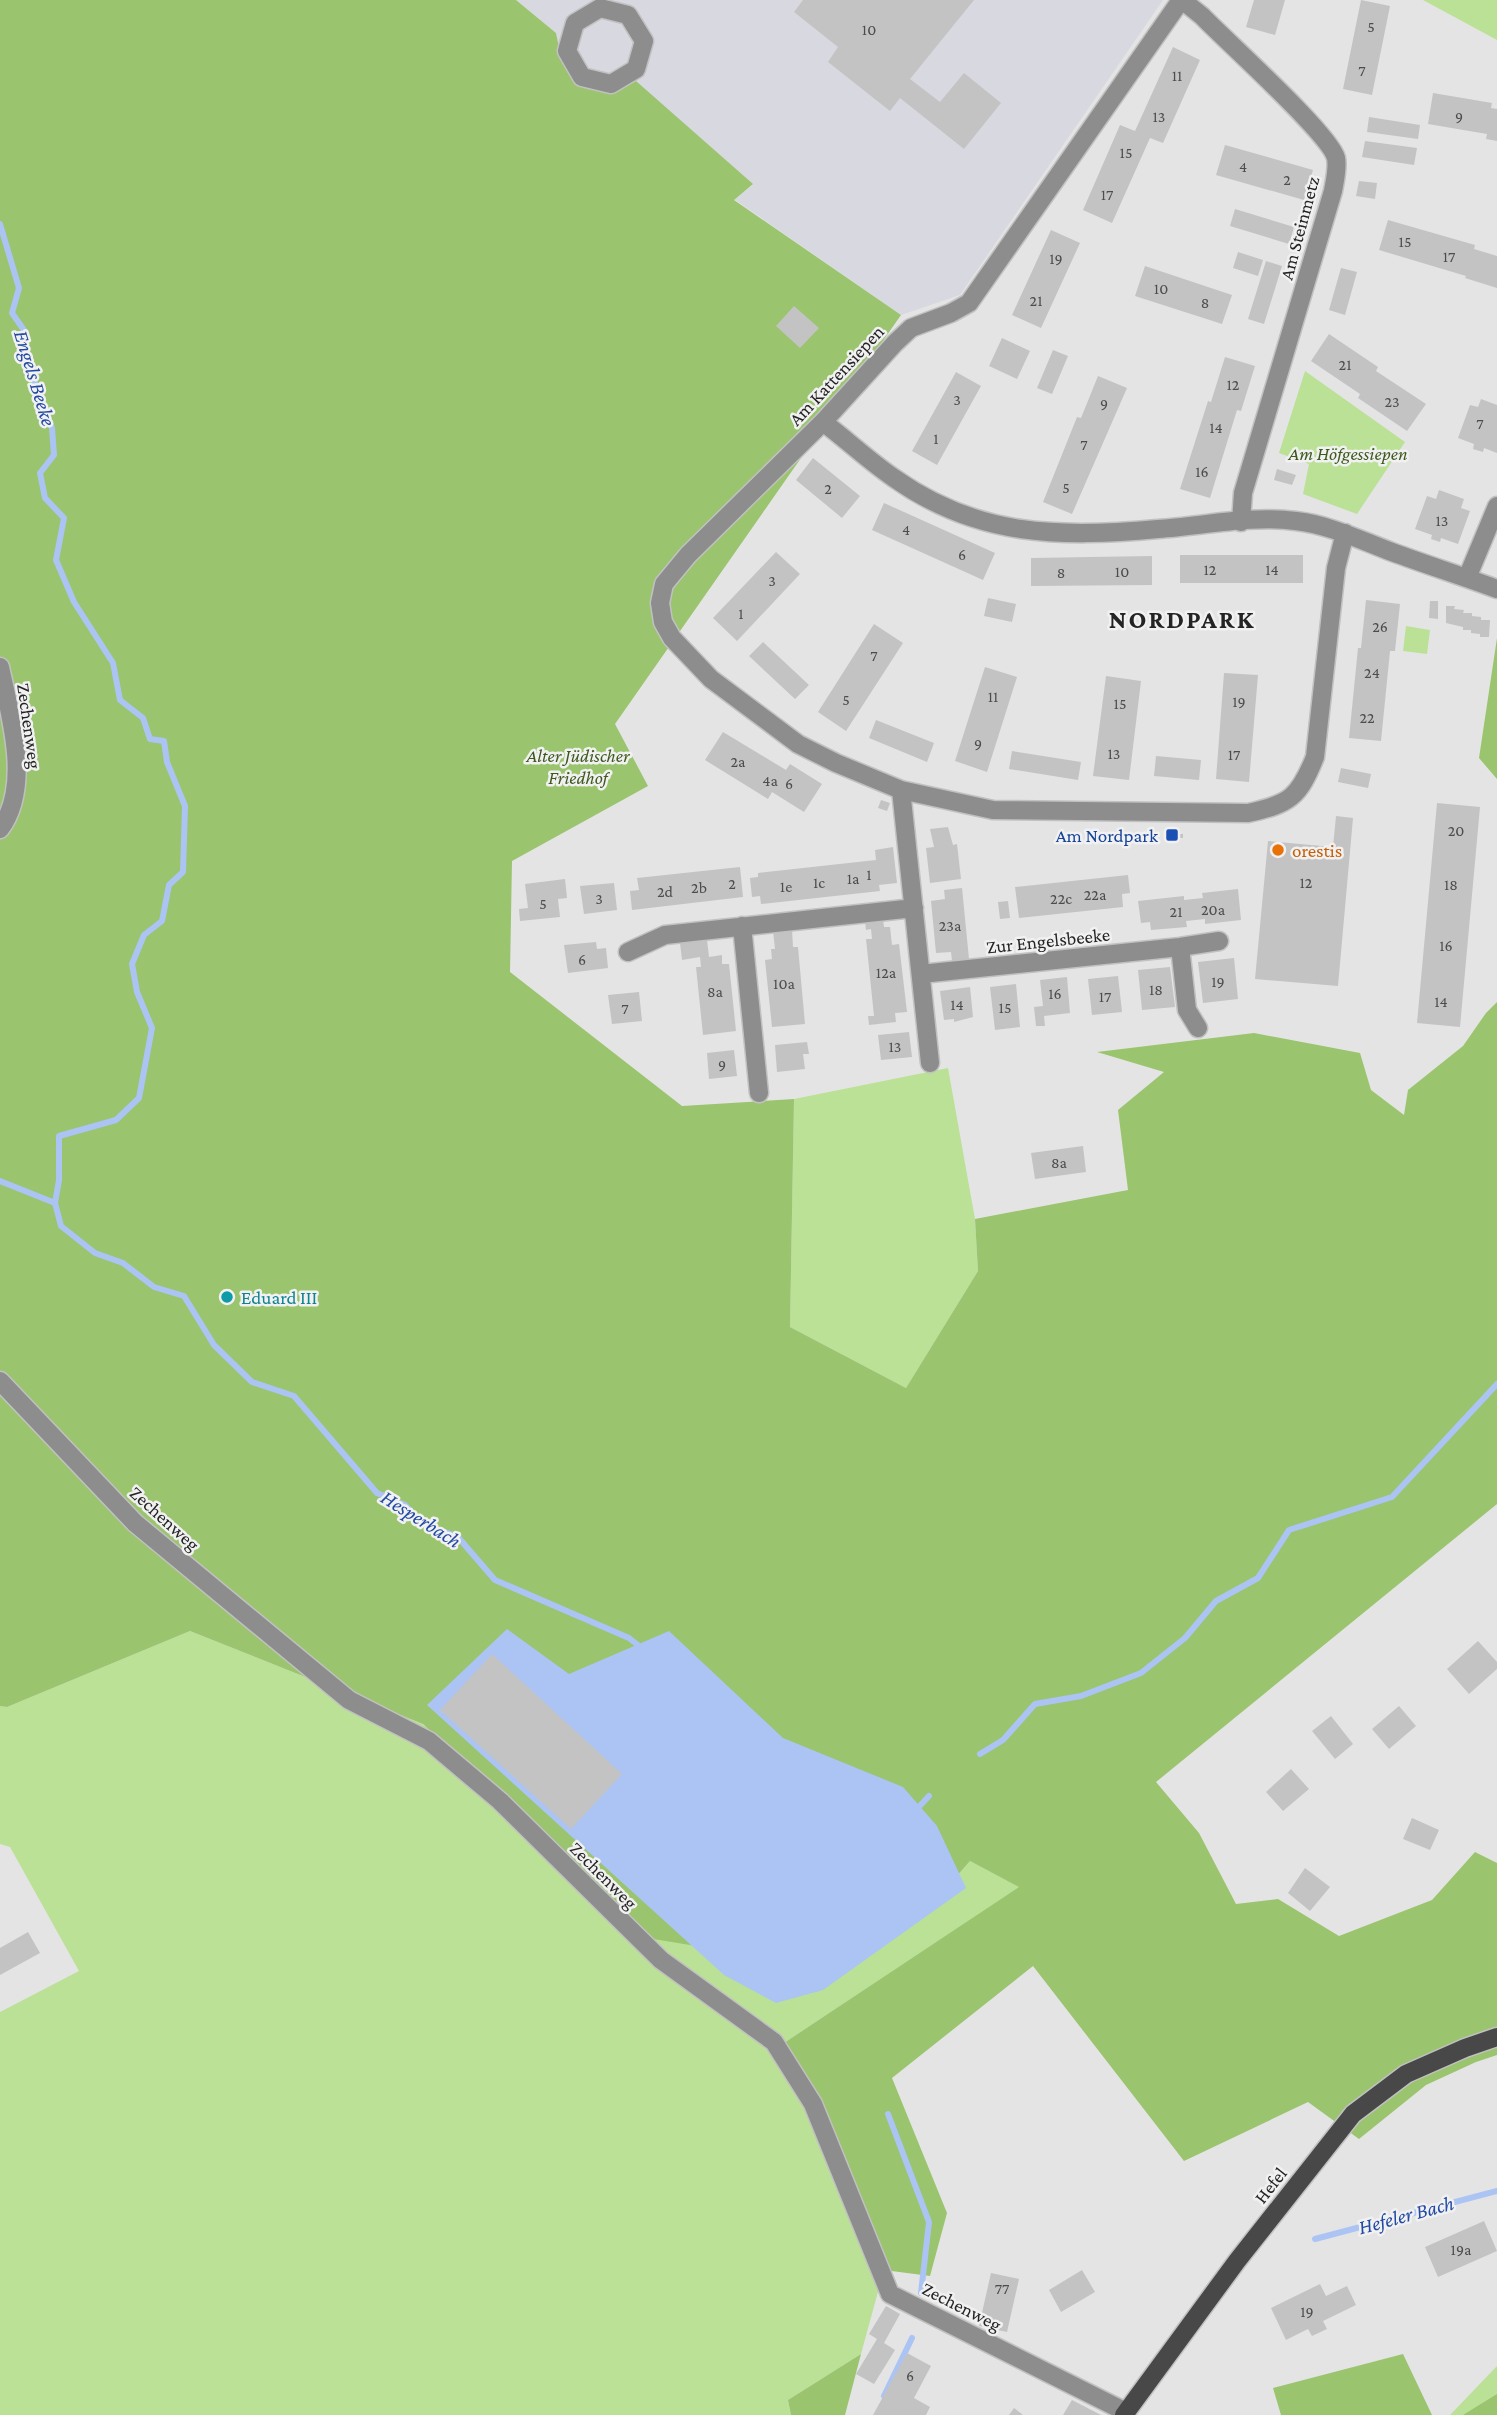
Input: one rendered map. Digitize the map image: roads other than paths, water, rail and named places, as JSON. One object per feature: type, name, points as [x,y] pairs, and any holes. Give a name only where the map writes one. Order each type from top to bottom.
[{"type":"main road","name":"Hefel","points":[[1125,2414],[1237,2261],[1353,2114],[1406,2074],[1465,2048],[1497,2038]]},
{"type":"street","points":[[628,15],[640,0]]},
{"type":"street","name":"Am Kattensiepen","points":[[901,790],[798,744],[711,679],[672,638],[663,622],[660,603],[664,584],[675,569],[823,422],[911,328],[969,303],[1181,0]]},
{"type":"street","name":"Am Steinmetz","points":[[1181,0],[1202,16],[1313,126],[1331,147],[1336,158],[1333,191],[1243,493],[1241,522]]},
{"type":"street","points":[[600,8],[628,15],[644,41],[636,69],[611,84],[582,77],[567,51],[575,23],[600,8]]},
{"type":"street","points":[[823,422],[917,493],[967,517],[993,526],[1064,534],[1127,532],[1269,519],[1298,521],[1346,533],[1497,589]]},
{"type":"street","points":[[1467,578],[1497,506]]},
{"type":"street","points":[[930,1063],[901,790],[993,810],[1248,813],[1268,808],[1296,793],[1304,784],[1315,757],[1336,568],[1346,533]]},
{"type":"street","name":"Zechenweg","points":[[0,667],[15,738],[16,785],[9,817],[0,829]]},
{"type":"street","points":[[628,952],[665,935],[914,908]]},
{"type":"street","points":[[742,926],[759,1093]]},
{"type":"street","name":"Zur Engelsbeeke","points":[[921,974],[1219,941]]},
{"type":"street","points":[[1180,947],[1187,1010],[1198,1028]]},
{"type":"street","name":"Zechenweg","points":[[0,1381],[135,1523],[349,1700],[429,1741],[500,1801],[661,1960],[774,2042],[813,2104],[890,2294],[1125,2414]]},
{"type":"water","points":[[507,1629],[569,1674],[669,1631],[783,1738],[903,1787],[937,1826],[966,1888],[823,1990],[776,2003],[724,1975],[427,1705]]},
{"type":"waterway","name":"Engels Beeke","points":[[0,224],[19,288],[12,313],[26,333],[26,358],[52,428],[54,455],[40,473],[45,498],[64,518],[56,560],[74,602],[113,663],[120,700],[143,718],[150,739],[164,741],[167,762],[185,806],[183,872],[169,885],[162,921],[144,935],[132,964],[137,992],[152,1028],[139,1098],[116,1120],[59,1136],[59,1180],[55,1203]]},
{"type":"waterway","name":"Hesperbach","points":[[0,1181],[55,1203],[61,1226],[95,1253],[123,1263],[154,1287],[184,1296],[214,1345],[252,1382],[294,1396],[377,1493],[405,1505],[426,1526],[457,1536],[495,1580],[629,1638],[643,1649]]},
{"type":"waterway","points":[[980,1754],[1003,1740],[1035,1704],[1081,1696],[1141,1673],[1185,1638],[1216,1601],[1258,1578],[1289,1530],[1392,1497],[1497,1384]]},
{"type":"waterway","points":[[916,1810],[929,1796]]},
{"type":"waterway","name":"Hesperbach","points":[[888,2114],[929,2222],[921,2293]]},
{"type":"waterway","name":"Hefeler Bach","points":[[1315,2239],[1497,2191]]},
{"type":"waterway","name":"Hesperbach","points":[[884,2396],[912,2338]]},
{"type":"place","name":"Am Nordpark","points":[[1172,835]]},
{"type":"place","name":"orestis","points":[[1278,850]]},
{"type":"place","name":"Eduard III","points":[[227,1297]]},
{"type":"district","name":"NORDPARK","points":[[1182,619]]},
{"type":"park label","name":"Am Höfgessiepen","points":[[1348,453]]},
{"type":"park label","name":"Alter Jüdischer Friedhof","points":[[578,766]]}]
